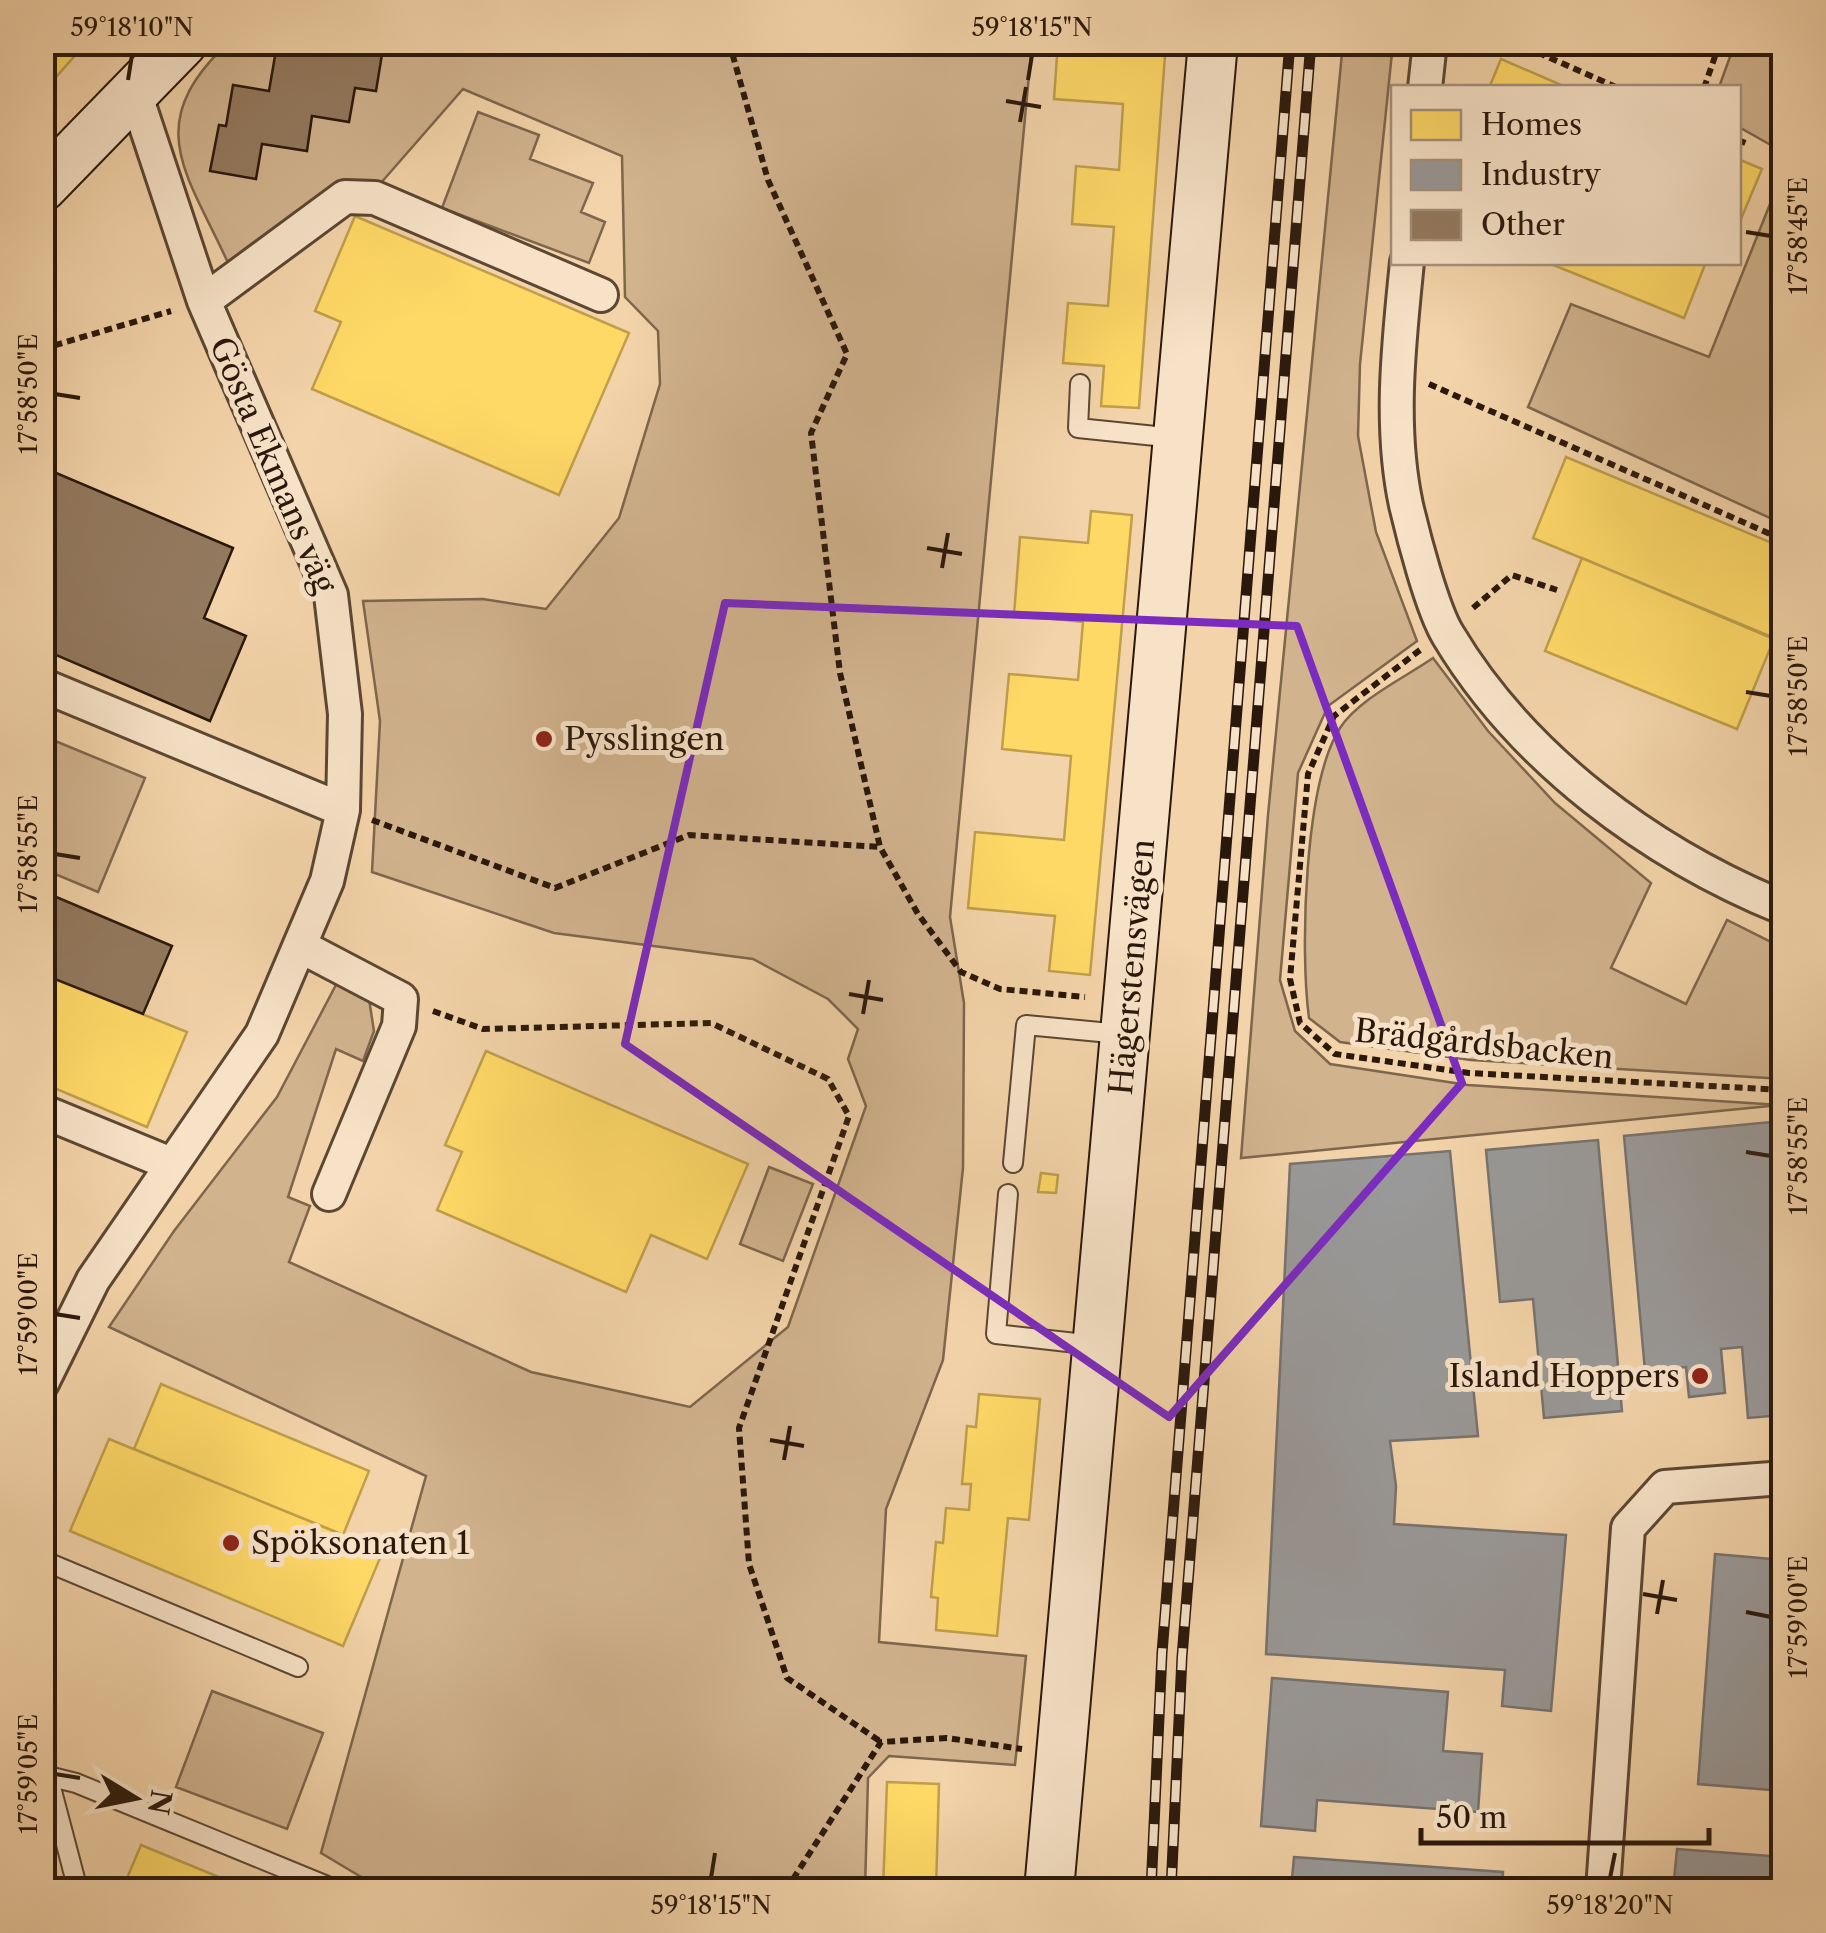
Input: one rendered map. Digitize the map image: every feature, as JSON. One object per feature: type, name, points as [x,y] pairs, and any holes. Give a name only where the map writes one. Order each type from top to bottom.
[{"type":"street","points":[[42,187],[182,42]]},
{"type":"street","name":"Hägerstensvägen","points":[[1048,1890],[1100,1346],[1111,1016],[1180,439],[1212,42]]},
{"type":"street","points":[[1426,85],[1430,42]]},
{"type":"street","name":"Gösta Ekmans väg","points":[[42,1383],[92,1280],[262,1034],[327,881],[343,810],[344,714],[331,595],[204,302],[134,90]]},
{"type":"street","name":"Gösta Ekmans väg","points":[[204,302],[345,197],[375,198],[601,295]]},
{"type":"street","points":[[1407,265],[1396,369],[1406,503],[1445,631],[1503,716],[1605,807],[1726,885],[1784,908]]},
{"type":"street","points":[[42,685],[343,810]]},
{"type":"street","points":[[302,947],[400,999],[399,1026],[329,1194]]},
{"type":"street","points":[[42,1110],[171,1164]]},
{"type":"street","points":[[1604,1890],[1628,1528],[1666,1487],[1784,1478]]},
{"type":"lane","points":[[1080,384],[1078,428],[1180,439]]},
{"type":"lane","points":[[1013,1164],[1026,1025],[1111,1016]]},
{"type":"lane","points":[[1008,1194],[996,1334],[1100,1346]]},
{"type":"lane","points":[[42,1560],[298,1667]]},
{"type":"lane","points":[[42,1753],[78,1890]]},
{"type":"lane","points":[[48,1776],[76,1783],[337,1890]]},
{"type":"path","points":[[729,42],[768,180],[848,354],[811,433],[840,673],[880,846],[918,914],[961,972],[1000,988],[1111,1016]]},
{"type":"path","points":[[1514,42],[1611,85]]},
{"type":"path","points":[[1705,85],[1720,42]]},
{"type":"path","points":[[1741,141],[1750,145]]},
{"type":"path","points":[[42,348],[204,302]]},
{"type":"path","points":[[1396,369],[1784,540]]},
{"type":"path","name":"Brädgårdsbacken","points":[[1557,590],[1512,575],[1334,716],[1308,774],[1290,979],[1300,1023],[1335,1054],[1470,1073],[1784,1090]]},
{"type":"path","points":[[343,810],[555,888],[689,835],[880,846]]},
{"type":"path","points":[[400,999],[483,1029],[711,1024],[828,1079],[849,1116],[739,1428],[748,1564],[787,1678],[880,1742],[946,1738],[1028,1750]]},
{"type":"path","points":[[786,1890],[880,1742]]},
{"type":"highlighted area","points":[[725,603],[1297,626],[1462,1083],[1169,1417],[625,1044]]},
{"type":"shaded area","points":[[229,42],[1032,43],[950,917],[964,1003],[963,1168],[943,1360],[886,1509],[879,1642],[1026,1656],[1015,1765],[889,1756],[868,1778],[865,1890],[383,1890],[321,1853],[426,1476],[109,1327],[174,1231],[277,1097],[337,983],[369,999],[374,1031],[363,1061],[336,1049],[288,1197],[310,1206],[289,1262],[531,1372],[690,1407],[788,1327],[866,1106],[848,1059],[858,1029],[828,999],[753,959],[554,933],[372,872],[380,721],[363,601],[483,599],[546,609],[619,518],[660,384],[658,331],[625,297],[622,156],[463,89],[380,184],[343,180],[229,265],[187,175],[179,125],[186,99],[202,72]]},
{"type":"shaded area","points":[[1343,43],[1393,43],[1360,364],[1358,436],[1376,532],[1417,641],[1328,706],[1298,773],[1280,980],[1295,1031],[1330,1064],[1468,1085],[1780,1105],[1241,1158],[1268,815]]},
{"type":"shaded area","points":[[1735,43],[1783,43],[1783,524],[1528,407],[1571,304],[1709,357],[1778,184],[1776,148],[1741,128],[1741,85],[1720,85]]},
{"type":"shaded area","points":[[478,112],[539,135],[530,159],[593,183],[581,212],[605,222],[589,263],[442,208]]},
{"type":"shaded area","points":[[1433,658],[1488,731],[1555,803],[1651,883],[1611,968],[1686,1004],[1727,920],[1783,948],[1783,1079],[1471,1060],[1340,1042],[1309,1018],[1305,953],[1308,869],[1312,827],[1328,754],[1348,717]]},
{"type":"shaded area","points":[[43,736],[145,778],[98,892],[43,869]]},
{"type":"shaded area","points":[[769,1167],[813,1184],[783,1261],[740,1244]]},
{"type":"shaded area","points":[[212,1691],[323,1733],[287,1829],[176,1787]]},
{"type":"building: Homes","points":[[42,42],[85,44],[50,84],[42,77]]},
{"type":"building: Homes","points":[[1058,42],[1166,42],[1139,408],[1101,406],[1104,366],[1063,363],[1068,303],[1108,306],[1114,227],[1072,224],[1076,166],[1119,170],[1123,104],[1054,99]]},
{"type":"building: Homes","points":[[1501,59],[1561,85],[1490,85]]},
{"type":"building: Homes","points":[[1741,160],[1762,169],[1741,219]]},
{"type":"building: Homes","points":[[355,216],[629,333],[559,495],[312,389],[341,322],[315,311]]},
{"type":"building: Homes","points":[[1553,265],[1705,265],[1684,318]]},
{"type":"building: Homes","points":[[1566,457],[1784,548],[1784,642],[1533,538]]},
{"type":"building: Homes","points":[[1091,511],[1132,515],[1090,975],[1049,971],[1055,916],[968,908],[975,832],[1064,840],[1071,756],[1002,749],[1009,674],[1078,680],[1083,622],[1014,615],[1020,537],[1088,543]]},
{"type":"building: Homes","points":[[1582,558],[1774,639],[1737,729],[1545,651]]},
{"type":"building: Homes","points":[[42,974],[187,1032],[147,1127],[42,1083]]},
{"type":"building: Homes","points":[[486,1051],[748,1164],[707,1259],[651,1235],[626,1292],[437,1210],[462,1152],[445,1145]]},
{"type":"building: Homes","points":[[1041,1173],[1058,1175],[1056,1193],[1038,1192]]},
{"type":"building: Homes","name":"Spöksonaten 1","points":[[161,1384],[369,1471],[343,1535],[134,1449]]},
{"type":"building: Homes","points":[[979,1394],[1040,1399],[1029,1520],[1008,1518],[997,1636],[936,1630],[938,1598],[931,1597],[936,1542],[943,1543],[946,1508],[969,1510],[971,1484],[962,1484],[967,1426],[976,1427]]},
{"type":"building: Homes","name":"Spöksonaten 1","points":[[109,1439],[383,1551],[343,1646],[70,1531]]},
{"type":"building: Homes","points":[[887,1782],[939,1784],[936,1890],[883,1890]]},
{"type":"building: Homes","points":[[141,1845],[209,1873],[249,1890],[122,1890]]},
{"type":"building: Industry","points":[[1782,1121],[1784,1415],[1748,1418],[1742,1347],[1721,1349],[1725,1393],[1689,1397],[1686,1367],[1645,1371],[1624,1136]]},
{"type":"building: Industry","points":[[1598,1140],[1622,1411],[1544,1418],[1533,1299],[1500,1302],[1486,1150]]},
{"type":"building: Industry","points":[[1450,1151],[1478,1436],[1390,1441],[1396,1486],[1394,1524],[1566,1535],[1551,1711],[1502,1706],[1505,1670],[1266,1654],[1290,1164]]},
{"type":"building: Industry","points":[[1715,1554],[1784,1560],[1784,1791],[1698,1784]]},
{"type":"building: Industry","points":[[1272,1678],[1448,1692],[1443,1751],[1482,1754],[1478,1812],[1317,1800],[1315,1831],[1261,1826]]},
{"type":"building: Industry","points":[[1677,1849],[1784,1857],[1784,1890],[1673,1890]]},
{"type":"building: Industry","points":[[1294,1857],[1503,1872],[1502,1890],[1291,1890]]},
{"type":"building: Other","points":[[306,42],[384,42],[376,91],[355,88],[349,122],[312,116],[307,151],[262,144],[256,179],[210,171],[219,125],[226,126],[233,85],[269,91],[276,50],[304,54]]},
{"type":"building: Other","points":[[42,467],[233,548],[204,618],[246,636],[210,721],[42,649]]},
{"type":"building: Other","points":[[42,891],[172,946],[143,1014],[42,974]]},
{"type":"railway","points":[[1151,1890],[1162,1653],[1290,42]]},
{"type":"railway","points":[[1171,1890],[1182,1657],[1311,42]]},
{"type":"place","name":"Pysslingen","points":[[544,739]]},
{"type":"place","name":"Island Hoppers","points":[[1700,1376]]},
{"type":"place","name":"Spöksonaten 1","points":[[231,1543]]}]
